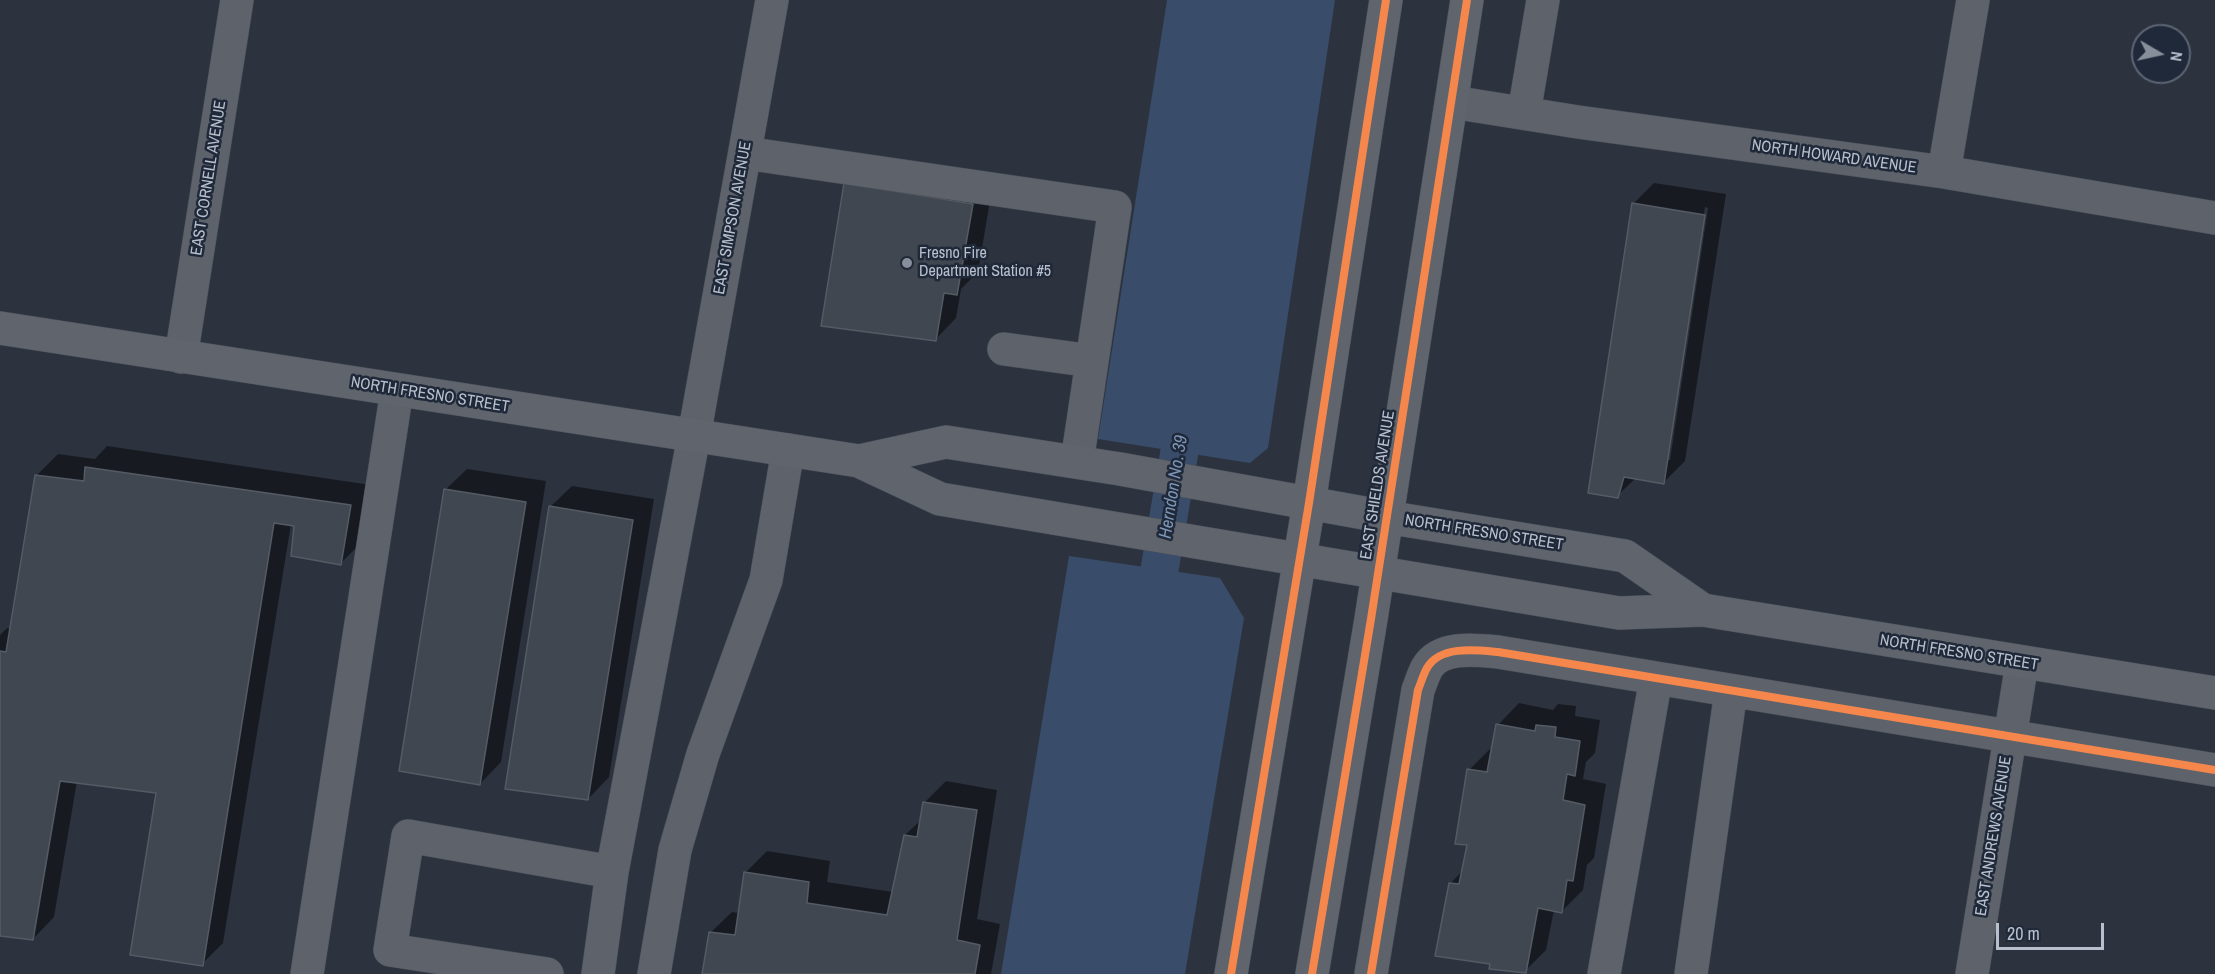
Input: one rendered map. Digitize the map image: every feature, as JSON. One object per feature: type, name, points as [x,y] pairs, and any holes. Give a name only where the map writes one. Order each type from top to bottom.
[{"type":"main road","points":[[1232,974],[1309,503],[1386,0]]},
{"type":"main road","name":"EAST SHIELDS AVENUE","points":[[1312,974],[1378,574],[1467,0]]},
{"type":"main road","name":"NORTH FRESNO STREET","points":[[0,328],[860,461],[940,499],[1378,574],[1619,613],[1703,610],[2215,693]]},
{"type":"main road","name":"NORTH FRESNO STREET","points":[[860,461],[946,442],[1120,469],[1386,517],[1624,556],[1703,610]]},
{"type":"main road","points":[[1241,917],[1244,974]]},
{"type":"street","name":"EAST CORNELL AVENUE","points":[[181,357],[237,0]]},
{"type":"street","name":"EAST SIMPSON AVENUE","points":[[598,974],[612,872],[694,436],[772,0]]},
{"type":"street","points":[[1524,113],[1543,0]]},
{"type":"street","points":[[1944,172],[1973,0]]},
{"type":"street","name":"NORTH HOWARD AVENUE","points":[[1452,102],[1578,122],[1944,172],[2215,218]]},
{"type":"street","points":[[745,153],[1116,207],[1077,462]]},
{"type":"street","points":[[1004,349],[1092,361]]},
{"type":"street","points":[[307,974],[397,390]]},
{"type":"street","points":[[654,974],[678,839],[703,754],[766,580],[788,450]]},
{"type":"street","points":[[1371,974],[1418,690],[1428,666],[1442,655],[1466,650],[1498,652],[2215,770]]},
{"type":"street","name":"EAST ANDREWS AVENUE","points":[[1972,974],[2022,663]]},
{"type":"street","points":[[1604,974],[1656,678]]},
{"type":"street","points":[[1691,974],[1731,691]]},
{"type":"street","points":[[547,974],[390,950],[408,836],[612,872]]},
{"type":"water","points":[[1167,0],[1335,0],[1268,448],[1250,463],[1098,439]]},
{"type":"water","points":[[1069,556],[1220,578],[1244,618],[1185,974],[1001,974]]},
{"type":"building","points":[[844,183],[973,204],[957,295],[944,293],[936,341],[821,326]]},
{"type":"building","points":[[1632,203],[1705,215],[1664,484],[1624,477],[1618,498],[1588,493]]},
{"type":"building","points":[[85,467],[351,505],[341,565],[291,556],[294,526],[274,523],[203,966],[130,955],[156,793],[60,781],[33,940],[0,936],[0,651],[6,652],[35,475],[84,481]]},
{"type":"building","points":[[444,489],[526,502],[480,785],[399,771]]},
{"type":"building","points":[[549,506],[633,520],[588,800],[505,789]]},
{"type":"building","points":[[1496,724],[1535,731],[1536,725],[1556,727],[1555,737],[1580,741],[1575,776],[1567,774],[1563,800],[1585,805],[1573,881],[1567,880],[1562,913],[1538,908],[1526,973],[1489,969],[1490,964],[1435,956],[1449,883],[1459,884],[1467,845],[1455,844],[1467,769],[1487,772]]},
{"type":"building","points":[[923,802],[977,810],[957,940],[980,945],[975,974],[702,974],[709,932],[735,935],[744,872],[809,882],[807,903],[887,915],[904,835],[917,837]]},
{"type":"waterway","name":"Herndon No. 39","points":[[1151,620],[1188,401]]},
{"type":"cycle path","points":[[1231,974],[1309,503],[1386,0]]},
{"type":"cycle path","points":[[1312,974],[1371,619],[1467,0]]},
{"type":"cycle path","points":[[1371,974],[1418,690],[1433,661],[1450,652],[1470,650],[1498,652],[2215,770]]},
{"type":"place","name":"Fresno Fire Department Station #5","points":[[907,263]]}]
